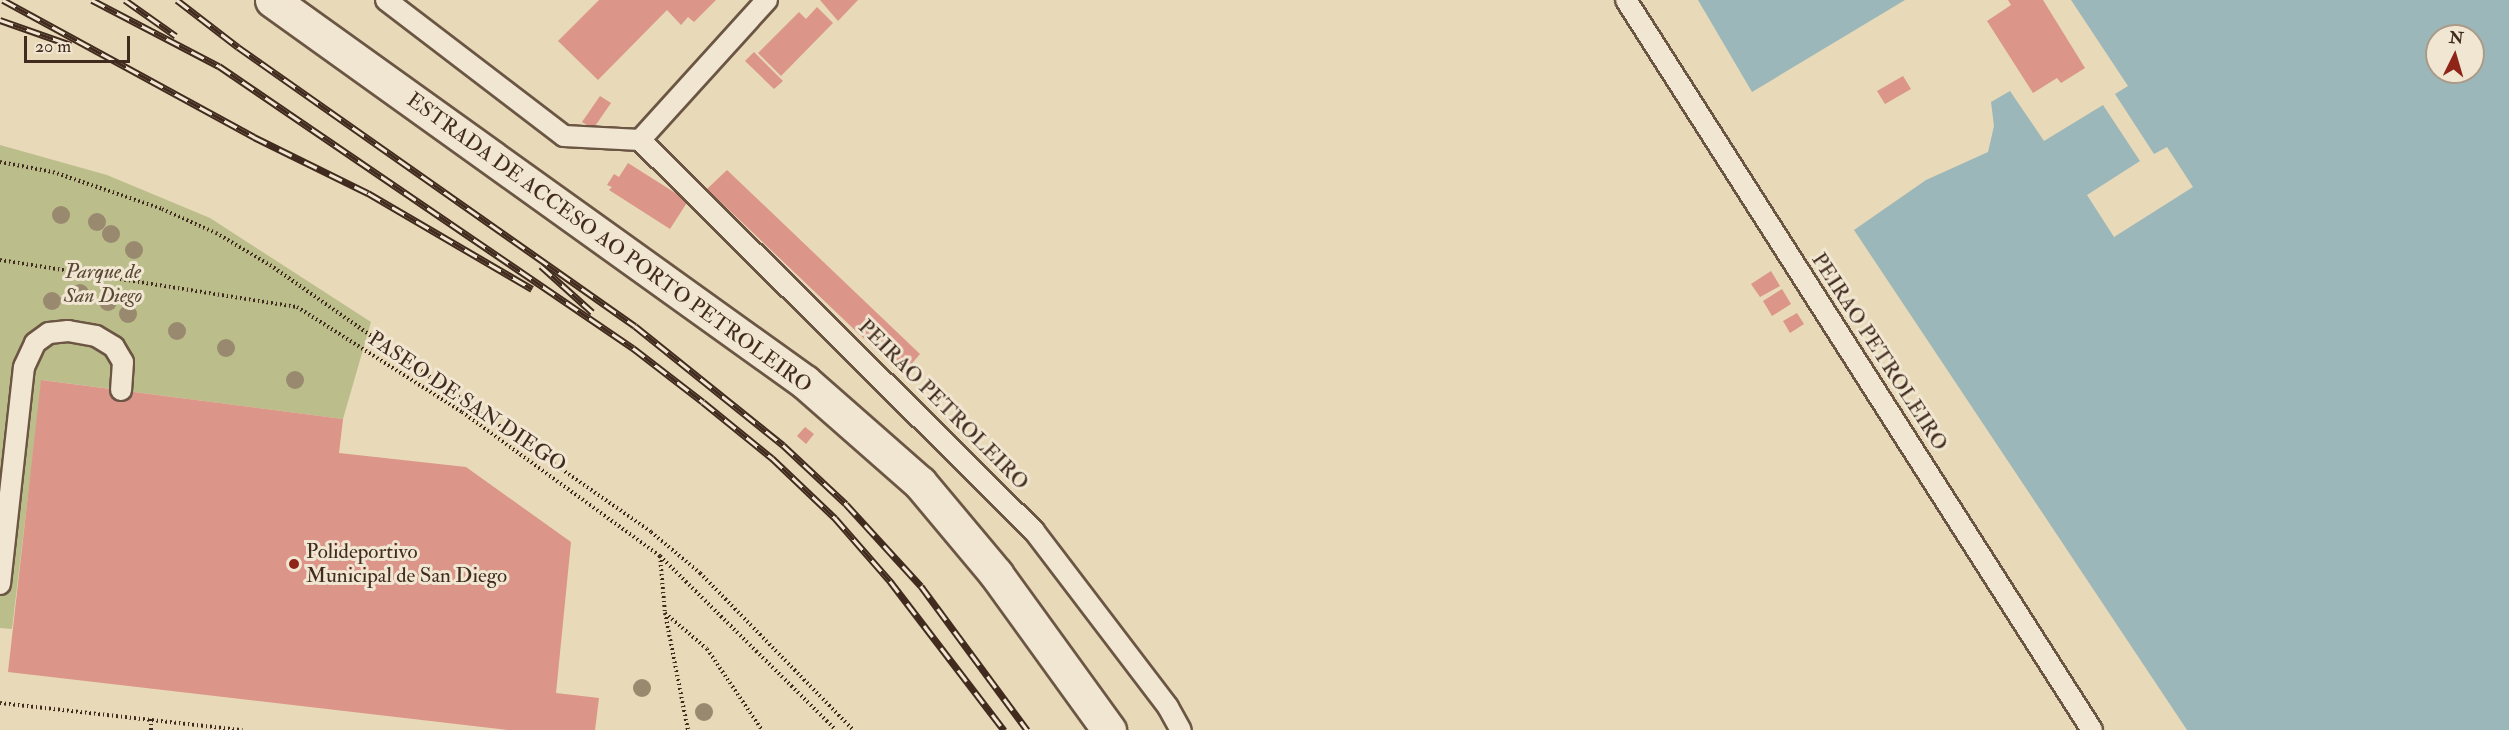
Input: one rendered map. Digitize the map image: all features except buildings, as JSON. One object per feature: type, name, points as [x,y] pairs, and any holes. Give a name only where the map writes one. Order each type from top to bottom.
[{"type":"main road","name":"ESTRADA DE ACCESO AO PORTO PETROLEIRO","points":[[272,0],[806,382],[920,483],[996,574],[1109,730]]},
{"type":"lane","points":[[386,0],[564,136],[640,140],[767,0]]},
{"type":"lane","name":"PEIRAO PETROLEIRO","points":[[1626,0],[2092,730]]},
{"type":"lane","name":"PEIRAO PETROLEIRO","points":[[640,140],[1034,531],[1168,707],[1181,730]]},
{"type":"lane","points":[[0,584],[24,368],[35,343],[49,333],[68,331],[96,336],[114,347],[123,362],[121,390]]},
{"type":"path","points":[[0,162],[53,172],[162,209],[216,232],[270,265],[659,539],[700,573],[853,730]]},
{"type":"path","name":"PASEO DE SAN DIEGO","points":[[0,260],[297,307],[462,412],[660,556],[836,730]]},
{"type":"path","points":[[660,556],[665,613],[688,730]]},
{"type":"path","points":[[665,613],[706,649],[762,730]]},
{"type":"path","points":[[0,703],[242,730]]},
{"type":"path","points":[[151,719],[151,730]]},
{"type":"green space","name":"Parque de San Diego","points":[[0,145],[107,175],[210,218],[371,322],[343,419],[42,380],[12,629],[0,628]]},
{"type":"water","points":[[1698,0],[1905,0],[1752,92]]},
{"type":"water","points":[[2071,0],[2509,0],[2509,730],[2187,730],[1854,230],[1926,180],[1988,152],[1994,126],[1991,102],[2010,91],[2044,141],[2103,105],[2140,161],[2087,195],[2114,237],[2193,187],[2167,147],[2154,154],[2115,94],[2128,86]]},
{"type":"railway","points":[[3,0],[254,137],[368,193],[532,289]]},
{"type":"railway","points":[[92,0],[219,66],[633,348],[703,402],[772,458],[835,518],[890,581],[1004,730]]},
{"type":"railway","points":[[125,0],[176,36]]},
{"type":"railway","points":[[177,0],[238,47],[635,326],[783,445],[846,504],[921,586],[1027,730]]},
{"type":"railway","points":[[0,20],[71,45]]},
{"type":"railway","points":[[541,266],[592,312]]},
{"type":"place","name":"Polideportivo Municipal de San Diego","points":[[294,564]]}]
